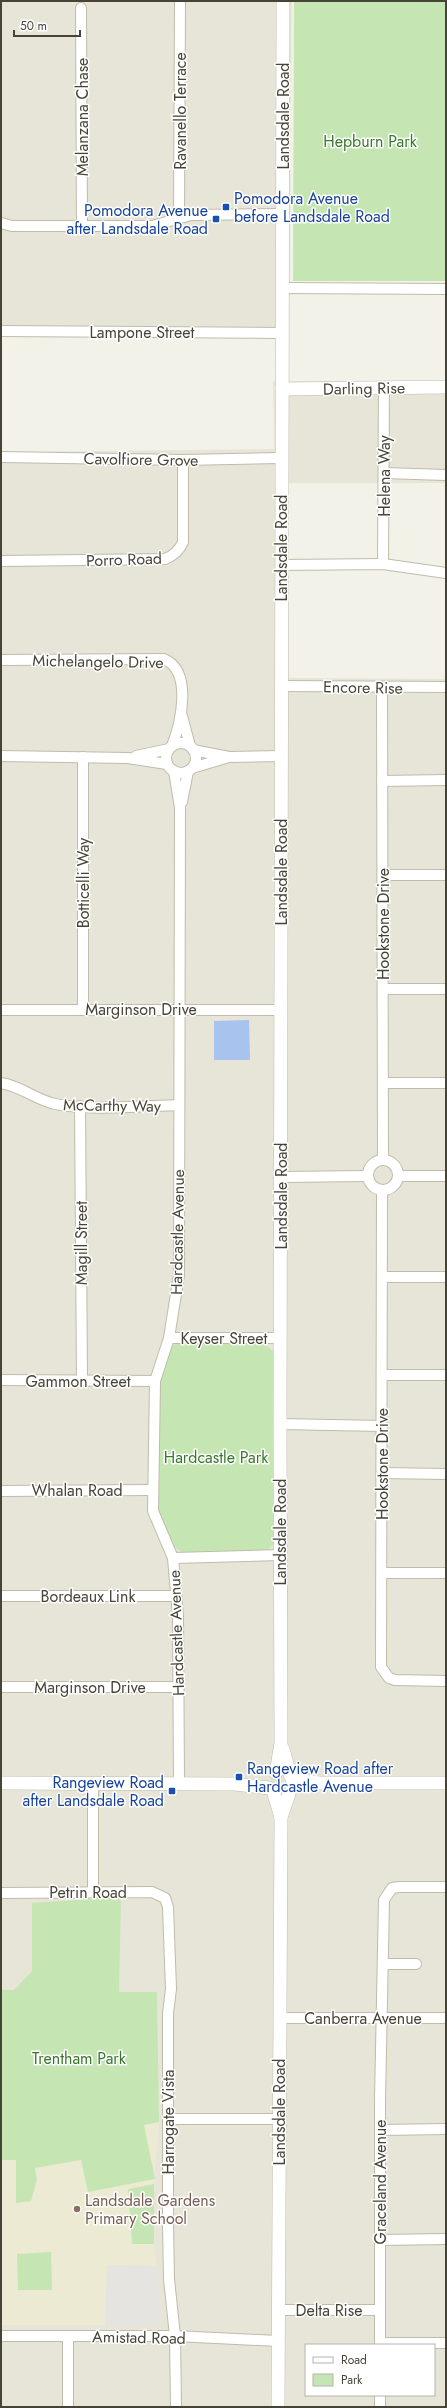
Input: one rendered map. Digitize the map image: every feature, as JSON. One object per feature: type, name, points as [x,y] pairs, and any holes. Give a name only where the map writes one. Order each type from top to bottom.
[{"type":"street","name":"Landsdale Road","points":[[278,2407],[281,1817],[273,1783],[281,1743],[281,458],[284,1]]},
{"type":"street","name":"Ravanello Terrace","points":[[179,218],[180,4]]},
{"type":"street","name":"Melanzana Chase","points":[[81,8],[82,227]]},
{"type":"street","points":[[1,223],[12,226],[152,226],[191,215],[283,214]]},
{"type":"street","points":[[283,288],[446,288]]},
{"type":"street","name":"Lampone Street","points":[[1,331],[282,333]]},
{"type":"street","name":"Helena Way","points":[[383,564],[384,387]]},
{"type":"street","name":"Darling Rise","points":[[282,389],[446,387]]},
{"type":"street","name":"Cavolfiore Grove","points":[[1,457],[183,460],[281,458]]},
{"type":"street","name":"Porro Road","points":[[1,561],[164,559],[170,557],[180,548],[183,542],[183,460]]},
{"type":"street","points":[[384,473],[446,474]]},
{"type":"street","points":[[281,565],[383,564],[446,573]]},
{"type":"street","name":"Michelangelo Drive","points":[[1,660],[164,659],[176,666],[181,678],[181,708],[177,734],[170,748]]},
{"type":"street","name":"Encore Rise","points":[[281,686],[382,688],[446,687]]},
{"type":"street","name":"Hookstone Drive","points":[[382,688],[383,1160]]},
{"type":"street","name":"Michelangelo Drive","points":[[181,708],[192,748]]},
{"type":"street","points":[[128,758],[170,748],[181,743],[192,748],[229,757],[281,756]]},
{"type":"street","points":[[170,748],[170,767],[180,808],[179,1009]]},
{"type":"street","points":[[180,808],[190,770],[196,759],[192,748]]},
{"type":"street","points":[[1,756],[128,758],[190,770],[229,757]]},
{"type":"street","name":"Botticelli Way","points":[[83,757],[83,1009]]},
{"type":"street","points":[[382,780],[446,780]]},
{"type":"street","points":[[383,875],[446,875]]},
{"type":"street","points":[[383,989],[446,989]]},
{"type":"street","name":"Hardcastle Avenue","points":[[179,1009],[179,1276],[169,1338],[155,1381],[153,1490],[153,1515],[173,1558],[175,1596],[178,1616],[179,1785]]},
{"type":"street","name":"Marginson Drive","points":[[1,1010],[281,1010]]},
{"type":"street","name":"McCarthy Way","points":[[1,1083],[16,1086],[46,1102],[80,1106],[179,1105]]},
{"type":"street","points":[[383,1083],[446,1083]]},
{"type":"street","name":"Magill Street","points":[[80,1106],[82,1380]]},
{"type":"street","points":[[383,1160],[395,1165],[398,1176],[393,1187],[382,1191],[373,1188],[367,1176],[372,1164],[383,1160]]},
{"type":"street","points":[[281,1177],[367,1176]]},
{"type":"street","points":[[398,1176],[446,1176]]},
{"type":"street","name":"Hookstone Drive","points":[[382,1191],[381,1658],[384,1674],[389,1678],[395,1680],[446,1681]]},
{"type":"street","points":[[382,1277],[446,1277]]},
{"type":"street","name":"Keyser Street","points":[[169,1338],[280,1338]]},
{"type":"street","points":[[382,1375],[446,1375]]},
{"type":"street","name":"Gammon Street","points":[[1,1380],[155,1381]]},
{"type":"street","points":[[280,1424],[382,1426]]},
{"type":"street","points":[[382,1473],[446,1474]]},
{"type":"street","name":"Whalan Road","points":[[1,1491],[153,1490]]},
{"type":"street","points":[[173,1558],[280,1555]]},
{"type":"street","points":[[382,1573],[446,1573]]},
{"type":"street","name":"Bordeaux Link","points":[[1,1596],[175,1596]]},
{"type":"street","name":"Marginson Drive","points":[[1,1687],[179,1687]]},
{"type":"street","name":"Landsdale Road","points":[[281,1743],[291,1785],[281,1817]]},
{"type":"street","points":[[1,1783],[179,1785],[273,1783],[284,1772],[291,1785]]},
{"type":"street","points":[[273,1783],[281,1797],[291,1785],[319,1782],[446,1783]]},
{"type":"street","points":[[93,1784],[93,1892]]},
{"type":"street","name":"Graceland Avenue","points":[[380,2344],[380,2130],[384,1900],[392,1888],[446,1887]]},
{"type":"street","name":"Petrin Road","points":[[1,1893],[152,1892],[164,1898],[168,1907]]},
{"type":"street","name":"Harrogate Vista","points":[[168,1907],[171,1989],[168,2013],[169,2273],[175,2336],[176,2407]]},
{"type":"street","points":[[383,1964],[416,1964]]},
{"type":"street","name":"Canberra Avenue","points":[[280,2018],[446,2018]]},
{"type":"street","points":[[169,2119],[279,2119]]},
{"type":"street","points":[[380,2130],[446,2129]]},
{"type":"street","points":[[380,2240],[446,2239]]},
{"type":"street","name":"Delta Rise","points":[[278,2310],[380,2310]]},
{"type":"street","name":"Amistad Road","points":[[1,2336],[175,2336],[278,2341]]},
{"type":"street","points":[[68,2336],[68,2407]]},
{"type":"street","points":[[380,2344],[446,2343]]},
{"type":"street","points":[[380,2396],[380,2407]]},
{"type":"shaded area","points":[[292,1],[289,335],[1,336],[1,2]]},
{"type":"shaded area","points":[[273,381],[446,381],[446,483],[287,483],[288,678],[446,679],[446,2407],[1,2407],[1,452],[274,449]]},
{"type":"shaded area","name":"Landsdale Gardens Primary School","points":[[159,2122],[154,2184],[153,2234],[161,2309],[160,2320],[155,2325],[1,2325],[1,2160],[35,2160],[96,2134]]},
{"type":"shaded area","points":[[107,2265],[157,2266],[161,2309],[160,2320],[155,2325],[105,2325]]},
{"type":"green space","name":"Hepburn Park","points":[[294,1],[446,1],[446,281],[293,281]]},
{"type":"green space","name":"Hardcastle Park","points":[[177,1343],[264,1343],[275,1353],[275,1542],[267,1551],[182,1552],[172,1545],[158,1517],[160,1381],[170,1347]]},
{"type":"green space","name":"Trentham Park","points":[[121,1897],[119,1992],[157,1992],[159,2122],[144,2125],[155,2179],[88,2192],[81,2160],[35,2168],[37,2180],[31,2201],[16,2203],[16,2160],[1,2160],[1,1990],[14,1990],[32,1971],[32,1903]]},
{"type":"green space","points":[[154,2184],[154,2244],[132,2244],[128,2189]]},
{"type":"green space","points":[[51,2252],[52,2290],[18,2290],[17,2254]]},
{"type":"water","points":[[249,1020],[250,1060],[214,1060],[214,1021]]},
{"type":"place","name":"Pomodora Avenue before Landsdale Road","points":[[226,207]]},
{"type":"place","name":"Pomodora Avenue after Landsdale Road","points":[[216,219]]},
{"type":"place","name":"Rangeview Road after Hardcastle Avenue","points":[[239,1777]]},
{"type":"place","name":"Rangeview Road after Landsdale Road","points":[[172,1791]]},
{"type":"place","name":"Landsdale Gardens Primary School","points":[[77,2209]]}]
